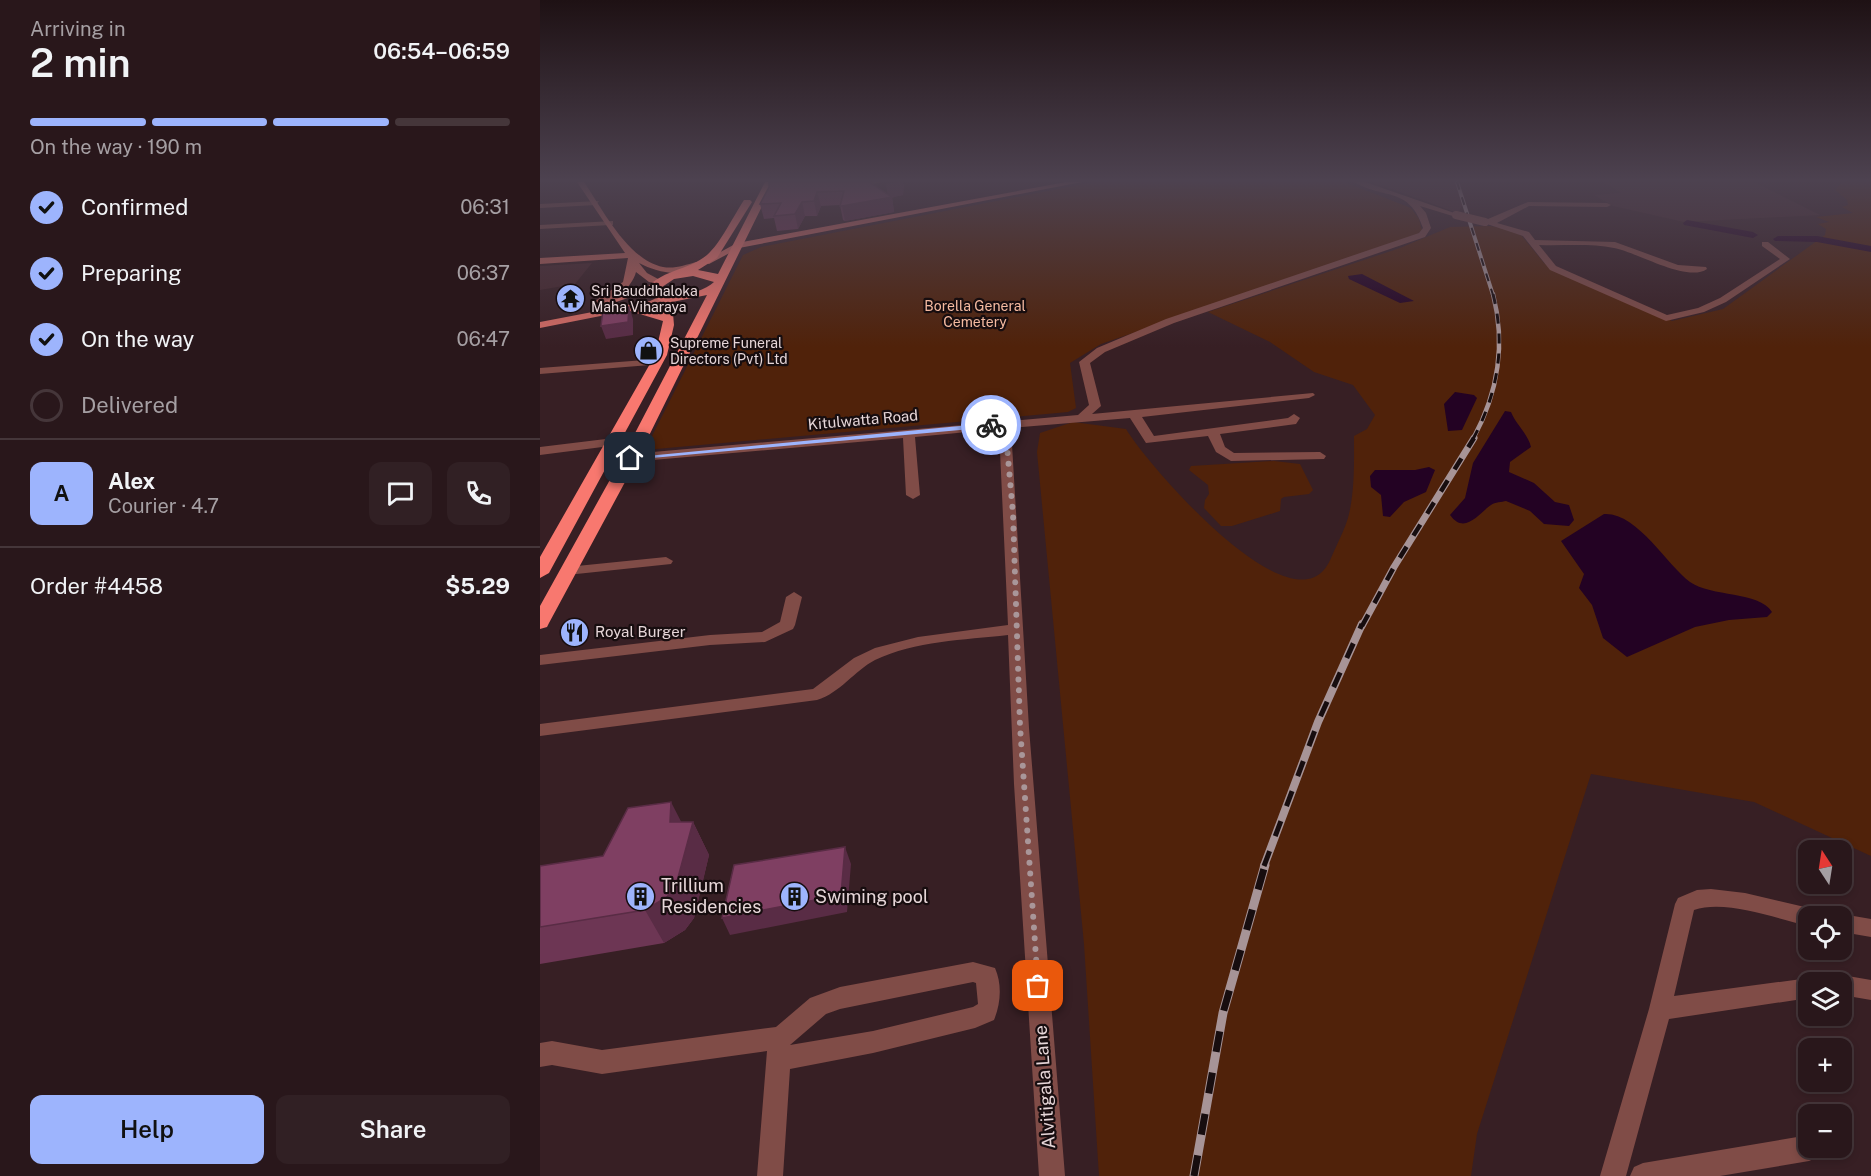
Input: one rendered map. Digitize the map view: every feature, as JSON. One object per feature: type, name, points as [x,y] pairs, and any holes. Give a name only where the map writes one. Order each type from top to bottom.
[{"type":"highway","points":[[540,573],[658,362],[670,330],[667,318],[668,302],[652,294],[653,285],[683,275],[706,262],[727,237]]},
{"type":"highway","points":[[540,623],[630,458],[742,237]]},
{"type":"highway","points":[[683,275],[703,274],[717,284]]},
{"type":"highway","points":[[663,298],[697,295],[717,284]]},
{"type":"highway","points":[[626,308],[646,310],[667,318]]},
{"type":"main road","points":[[706,262],[737,246],[786,237]]},
{"type":"main road","points":[[540,320],[594,306],[653,285]]},
{"type":"main road","points":[[540,325],[653,303],[663,298]]},
{"type":"street","points":[[619,237],[642,274],[653,285]]},
{"type":"street","points":[[1083,416],[1095,406],[1084,362],[1101,350],[1170,321],[1416,237]]},
{"type":"street","points":[[1528,237],[1553,268],[1666,318],[1701,310],[1723,300],[1786,259],[1764,244]]},
{"type":"street","points":[[1531,242],[1615,245],[1677,268],[1703,269]]},
{"type":"street","points":[[594,306],[628,284],[633,272],[631,255]]},
{"type":"street","points":[[540,261],[631,255],[658,270],[683,275]]},
{"type":"street","points":[[658,270],[680,270],[706,262]]},
{"type":"street","points":[[540,371],[658,362]]},
{"type":"street","name":"Kitulwatta Road","points":[[630,458],[1083,416],[1134,414],[1309,395]]},
{"type":"street","points":[[1134,414],[1150,440],[1292,421],[1294,418]]},
{"type":"street","name":"Alvitigala Lane","points":[[1005,424],[1013,514],[1030,891],[1052,1176]]},
{"type":"street","points":[[909,432],[913,495]]},
{"type":"street","points":[[1213,433],[1220,449],[1231,457],[1320,456]]},
{"type":"street","points":[[540,451],[614,442]]},
{"type":"street","points":[[567,571],[666,561]]},
{"type":"street","points":[[540,660],[710,640],[765,637],[787,625],[794,597]]},
{"type":"street","points":[[540,730],[817,694],[836,684],[864,659],[882,651],[951,637],[1017,629]]},
{"type":"street","points":[[1613,1176],[1660,1009],[1685,904],[1694,898],[1721,898],[1798,915]]},
{"type":"street","points":[[1852,925],[1871,928]]},
{"type":"street","points":[[540,1055],[552,1053],[602,1062],[779,1049],[873,1042],[975,1017],[986,1012],[989,1005],[987,975],[973,972],[840,998],[818,1006],[779,1049],[770,1176]]},
{"type":"street","points":[[1852,987],[1871,990]]},
{"type":"street","points":[[1660,1009],[1798,990]]},
{"type":"street","points":[[1643,1176],[1798,1150]]},
{"type":"shaded area","points":[[592,263],[575,284],[540,290],[540,266]]},
{"type":"shaded area","points":[[1362,274],[1414,301],[1400,303],[1349,279],[1348,276]]},
{"type":"shaded area","points":[[1455,392],[1474,395],[1477,398],[1462,430],[1448,431],[1444,404]]},
{"type":"shaded area","points":[[1505,411],[1511,412],[1531,447],[1510,462],[1509,472],[1534,483],[1555,502],[1569,505],[1574,520],[1569,526],[1544,524],[1530,511],[1506,501],[1493,504],[1467,523],[1456,521],[1450,515],[1465,498],[1473,463]]},
{"type":"shaded area","points":[[1429,467],[1435,470],[1426,492],[1404,502],[1390,517],[1383,516],[1381,495],[1371,487],[1370,476],[1375,470],[1415,470]]},
{"type":"shaded area","points":[[1604,514],[1628,521],[1640,530],[1690,582],[1699,587],[1757,601],[1766,605],[1772,612],[1767,617],[1729,620],[1695,627],[1627,657],[1603,638],[1592,605],[1579,588],[1584,574],[1561,541]]},
{"type":"green space","name":"Borella General Cemetery","points":[[813,237],[1412,237],[1101,344],[1070,363],[1076,408],[1068,412],[645,450],[743,255],[761,247]]},
{"type":"green space","points":[[1426,237],[1523,237],[1544,263],[1672,321],[1723,309],[1822,237],[1871,237],[1871,856],[1852,847],[1852,840],[1836,840],[1754,802],[1591,774],[1477,1134],[1471,1176],[1099,1176],[1084,944],[1037,452],[1040,433],[1073,422],[1126,429],[1159,472],[1216,530],[1247,556],[1277,573],[1303,580],[1325,569],[1342,533],[1352,498],[1354,436],[1367,429],[1375,415],[1353,385],[1314,372],[1270,342],[1208,312],[1400,248]]},
{"type":"green space","points":[[1274,461],[1300,464],[1313,490],[1309,494],[1284,497],[1281,499],[1280,511],[1232,526],[1221,526],[1204,508],[1209,494],[1208,485],[1189,470],[1191,466]]},
{"type":"building","points":[[629,307],[628,322],[601,326],[603,310]]},
{"type":"building","points":[[671,802],[670,822],[693,822],[676,885],[667,897],[645,910],[540,927],[540,866],[603,856],[628,808]]},
{"type":"building","points":[[845,847],[841,895],[722,918],[734,865]]},
{"type":"waterway","points":[[1778,239],[1817,239],[1871,249]]},
{"type":"railway","points":[[1474,237],[1493,295]]},
{"type":"railway","points":[[1473,439],[1482,422],[1494,386],[1497,368],[1499,332],[1493,294]]},
{"type":"railway","points":[[1362,626],[1394,567],[1474,438]]},
{"type":"railway","points":[[1264,866],[1318,722],[1362,624]]},
{"type":"railway","points":[[1194,1176],[1223,1013],[1265,865]]},
{"type":"way so far","points":[[991,425],[1005,424],[1013,514],[1020,726],[1038,986]]},
{"type":"place","name":"Sri Bauddhaloka Maha Viharaya","points":[[570,299]]},
{"type":"place","name":"Supreme Funeral Directors (Pvt) Ltd","points":[[649,351]]},
{"type":"place","name":"Royal Burger","points":[[574,632]]},
{"type":"place","name":"Trillium Residencies","points":[[640,896]]},
{"type":"place","name":"Swiming pool","points":[[794,897]]},
{"type":"route","points":[[630,458],[991,425]]}]
